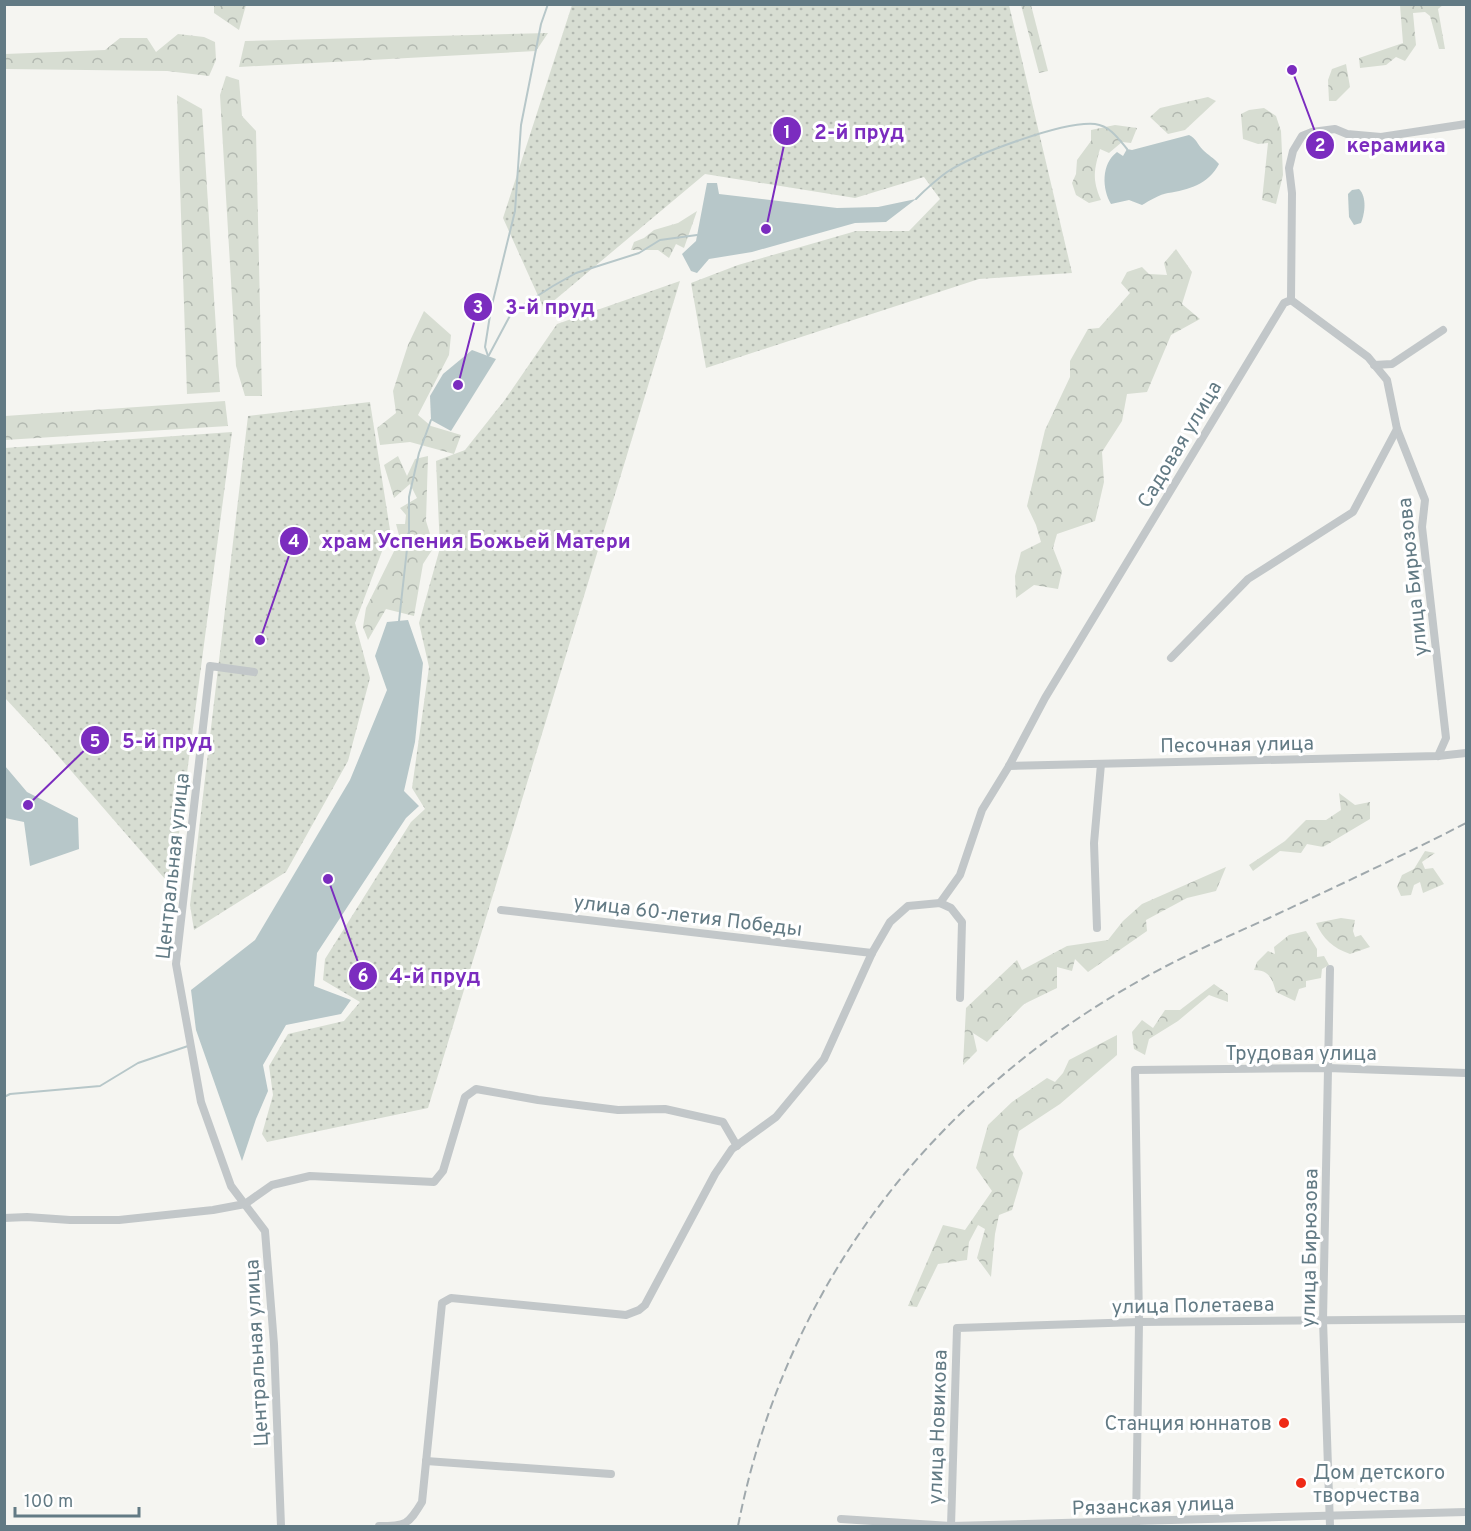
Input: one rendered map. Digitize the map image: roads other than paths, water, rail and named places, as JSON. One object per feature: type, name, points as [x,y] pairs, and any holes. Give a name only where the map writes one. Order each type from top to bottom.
[{"type":"street","points":[[1291,300],[1292,193],[1289,168],[1293,151],[1302,136],[1312,132],[1335,129],[1347,134],[1381,137],[1467,124]]},
{"type":"street","name":"улица Бирюзова","points":[[1291,300],[1368,357],[1387,380],[1397,429],[1425,500],[1422,527],[1446,738],[1438,756]]},
{"type":"street","name":"Садовая улица","points":[[940,903],[960,875],[981,810],[1009,766],[1045,698],[1259,343],[1284,303],[1291,300]]},
{"type":"street","points":[[1374,365],[1392,364],[1443,330]]},
{"type":"street","points":[[1172,658],[1248,579],[1353,512],[1397,429]]},
{"type":"street","name":"Центральная улица","points":[[254,672],[210,666],[176,964],[201,1102],[231,1186],[265,1232],[274,1344],[281,1527]]},
{"type":"street","name":"Песочная улица","points":[[1009,766],[1438,756],[1467,753]]},
{"type":"street","points":[[1097,928],[1094,843],[1101,764]]},
{"type":"street","points":[[379,1527],[397,1526],[410,1521],[422,1502],[442,1303],[451,1298],[626,1315],[639,1310],[645,1305],[715,1174],[732,1149],[776,1117],[824,1059],[872,954],[890,922],[908,906],[940,903],[951,908],[962,922],[960,998]]},
{"type":"street","name":"улица 60-летия Победы","points":[[501,910],[872,954]]},
{"type":"street","name":"улица Бирюзова","points":[[1330,969],[1323,1320],[1330,1527]]},
{"type":"street","name":"Трудовая улица","points":[[1140,1322],[1135,1070],[1328,1068],[1467,1073]]},
{"type":"street","points":[[4,1218],[119,1220],[213,1210],[245,1204],[272,1185],[310,1176],[434,1182],[443,1171],[465,1097],[476,1089],[538,1100],[618,1110],[665,1109],[708,1118],[723,1122],[737,1146]]},
{"type":"street","name":"улица Полетаева","points":[[957,1328],[1140,1322],[1467,1319]]},
{"type":"street","points":[[1136,1524],[1140,1322]]},
{"type":"street","name":"улица Новикова","points":[[951,1526],[957,1328]]},
{"type":"street","points":[[426,1461],[611,1474]]},
{"type":"street","name":"Рязанская улица","points":[[841,1519],[951,1526],[1136,1524],[1467,1512]]},
{"type":"waterway","points":[[488,356],[485,347],[491,309],[515,211],[521,125],[541,24],[548,4]]},
{"type":"waterway","points":[[916,199],[947,172],[977,156],[1041,133],[1062,128],[1081,124],[1100,125],[1113,133],[1127,149]]},
{"type":"waterway","points":[[489,355],[512,312],[553,286],[576,273],[639,253],[660,240],[697,235]]},
{"type":"waterway","points":[[399,621],[409,531],[409,497],[419,453],[431,420]]},
{"type":"waterway","points":[[4,1097],[10,1094],[100,1086],[138,1063],[188,1046]]},
{"type":"railway","points":[[738,1526],[760,1440],[790,1360],[828,1284],[874,1213],[928,1147],[988,1088],[1056,1034],[1147,976],[1466,823]]},
{"type":"place","name":"керамика","points":[[1292,70]]},
{"type":"place","name":"2-й пруд","points":[[766,229]]},
{"type":"place","name":"3-й пруд","points":[[458,385]]},
{"type":"place","name":"храм Успения Божьей Матери","points":[[260,640]]},
{"type":"place","name":"5-й пруд","points":[[28,805]]},
{"type":"place","name":"4-й пруд","points":[[328,879]]},
{"type":"place","name":"Станция юннатов","points":[[1284,1423]]},
{"type":"place","name":"Дом детского творчества","points":[[1301,1483]]}]
